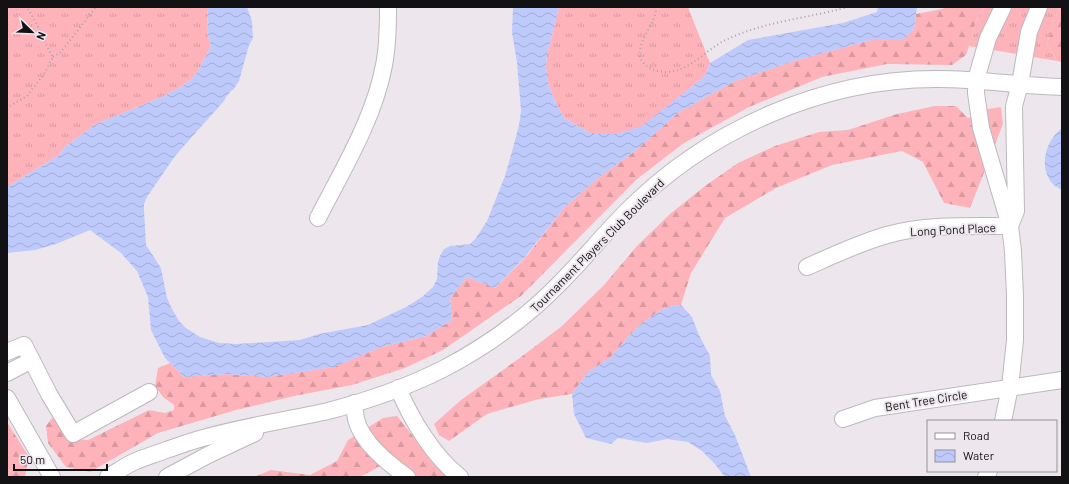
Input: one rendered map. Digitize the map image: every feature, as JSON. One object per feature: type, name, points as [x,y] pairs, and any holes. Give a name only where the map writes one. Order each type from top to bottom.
[{"type":"street","points":[[318,218],[365,125],[376,95],[384,64],[388,33],[388,7]]},
{"type":"street","points":[[1003,7],[988,38],[976,80],[976,93],[982,128],[1010,226],[1013,252],[1015,296],[1014,340],[1010,387],[1003,420]]},
{"type":"street","points":[[1010,226],[1016,211],[1014,106],[1020,84],[1029,32],[1039,7]]},
{"type":"street","name":"Tournament Players Club Boulevard","points":[[108,477],[135,461],[206,437],[331,410],[398,388],[442,370],[502,334],[536,306],[555,288],[626,212],[653,186],[675,168],[735,131],[773,113],[813,98],[840,91],[881,83],[909,80],[976,80],[1062,87]]},
{"type":"street","name":"Long Pond Place","points":[[807,267],[852,246],[888,234],[942,226],[1010,226]]},
{"type":"street","points":[[7,352],[24,344],[49,394],[73,434],[149,392]]},
{"type":"street","points":[[7,373],[32,360]]},
{"type":"street","name":"Bent Tree Circle","points":[[843,419],[875,408],[1062,380]]},
{"type":"street","points":[[398,388],[415,424],[445,464],[460,477]]},
{"type":"street","points":[[7,398],[52,477]]},
{"type":"street","points":[[354,403],[356,419],[364,435],[375,449],[397,470],[407,477]]},
{"type":"street","name":"Tournament Players Club Boulevard","points":[[167,477],[208,455],[278,422]]},
{"type":"path","points":[[26,7],[53,57]]},
{"type":"path","points":[[10,106],[27,96],[44,74],[53,57],[61,52],[96,7]]},
{"type":"path","points":[[656,7],[652,23],[641,46],[641,61],[647,67],[655,71],[667,73],[679,70],[728,38],[751,29],[848,7]]},
{"type":"green space","points":[[7,7],[207,7],[208,36],[211,46],[193,78],[182,86],[164,96],[94,125],[65,147],[59,155],[7,187]]},
{"type":"green space","points":[[559,7],[688,7],[710,63],[705,76],[642,127],[616,134],[592,134],[564,118],[548,83],[546,67],[547,55]]},
{"type":"green space","points":[[946,7],[984,7],[976,21],[966,55],[952,65],[887,64],[822,77],[749,107],[684,143],[637,179],[521,296],[443,350],[405,368],[352,385],[294,396],[236,410],[158,433],[90,472],[66,467],[48,443],[46,426],[52,418],[59,423],[71,439],[88,440],[149,410],[165,413],[174,410],[174,405],[163,397],[155,386],[158,368],[170,363],[184,377],[226,374],[267,377],[333,367],[381,347],[426,336],[452,320],[450,298],[467,277],[495,288],[526,257],[564,208],[597,179],[635,151],[679,112],[735,81],[794,61],[871,40],[903,39],[914,29],[916,14]]},
{"type":"green space","points":[[984,7],[1060,7],[1053,22],[1047,44],[1057,61],[969,46],[976,21]]},
{"type":"green space","points":[[1060,7],[1062,7],[1062,62],[1057,61],[1047,44],[1053,22]]},
{"type":"green space","points":[[935,106],[956,106],[968,118],[988,109],[1001,107],[1003,124],[970,208],[944,203],[923,162],[902,151],[832,165],[776,188],[725,218],[691,273],[681,305],[672,306],[661,310],[641,324],[610,358],[588,372],[572,394],[539,399],[487,414],[449,441],[439,435],[434,424],[461,400],[562,326],[604,285],[637,246],[670,214],[705,186],[738,163],[775,146],[819,132],[848,130],[897,114]]},
{"type":"green space","points":[[397,416],[420,445],[451,477],[418,477],[395,458],[360,477],[254,477],[271,470],[310,475],[337,461],[348,440],[383,418]]},
{"type":"green space","points":[[7,422],[29,457],[25,477],[7,477]]},
{"type":"water","points":[[207,7],[247,7],[252,21],[253,38],[249,45],[239,81],[233,90],[175,156],[147,197],[144,204],[146,245],[161,268],[167,298],[179,321],[186,328],[200,337],[219,343],[236,344],[300,340],[319,334],[368,325],[406,307],[422,297],[433,287],[437,279],[438,262],[444,249],[450,246],[470,244],[476,238],[487,221],[505,176],[519,125],[521,111],[517,62],[512,33],[513,7],[559,7],[547,55],[546,67],[548,83],[554,99],[564,118],[592,134],[616,134],[642,126],[705,76],[710,63],[748,40],[843,23],[877,12],[878,7],[917,7],[914,29],[903,40],[871,40],[794,61],[735,81],[679,112],[635,151],[597,179],[564,208],[525,257],[495,288],[467,277],[450,298],[452,320],[426,336],[381,347],[334,367],[267,377],[226,374],[184,377],[165,358],[151,330],[148,297],[137,271],[121,253],[90,230],[56,244],[35,250],[7,253],[7,187],[59,155],[65,147],[94,125],[164,96],[193,78],[211,46],[208,36]]},
{"type":"water","points":[[1062,128],[1062,190],[1053,184],[1048,176],[1045,169],[1045,161],[1048,146],[1056,133]]},
{"type":"water","points":[[681,305],[692,317],[710,356],[711,375],[720,391],[725,416],[735,435],[751,477],[725,477],[702,451],[688,442],[667,439],[647,443],[618,438],[611,444],[586,438],[574,414],[572,394],[588,372],[610,358],[641,324],[661,310],[672,306]]}]
